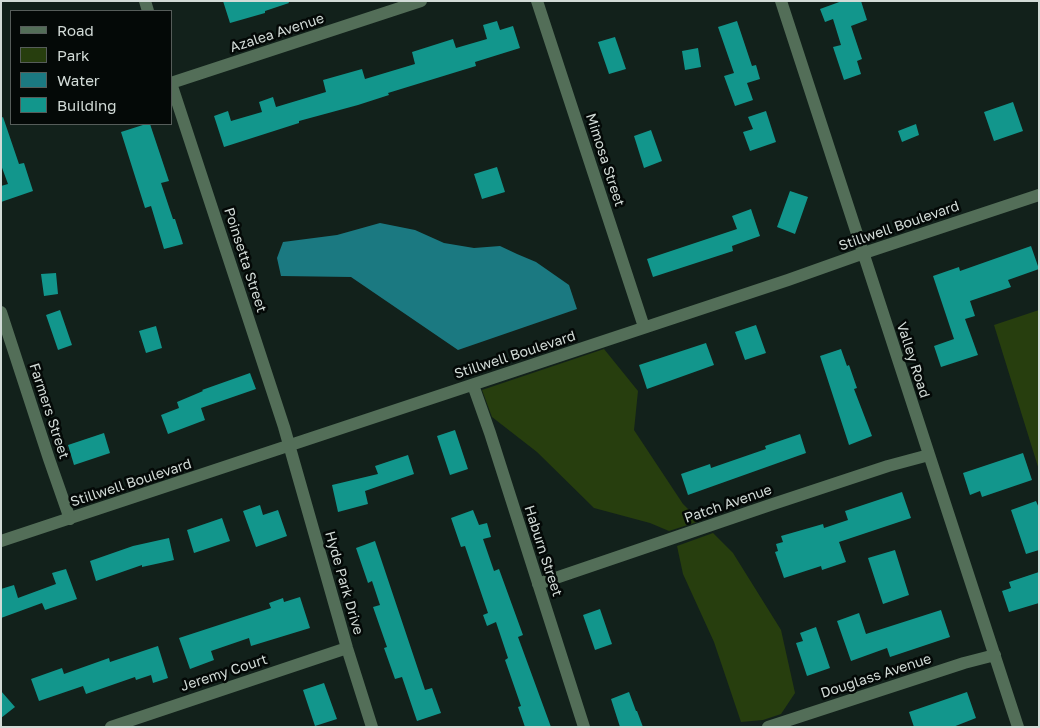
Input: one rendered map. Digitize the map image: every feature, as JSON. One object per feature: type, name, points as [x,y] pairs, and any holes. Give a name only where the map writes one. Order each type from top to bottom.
[{"type":"street","name":"Azalea Avenue","points":[[172,83],[421,1]]},
{"type":"street","name":"Mimosa Street","points":[[537,1],[644,327]]},
{"type":"street","name":"Valley Road","points":[[781,1],[1018,727]]},
{"type":"street","name":"Poinsetta Street","points":[[172,86],[289,446]]},
{"type":"street","name":"Stillwell Boulevard","points":[[1,542],[781,283],[864,253],[1039,195]]},
{"type":"street","name":"Farmers Street","points":[[1,312],[70,519]]},
{"type":"street","name":"Haburn Street","points":[[473,385],[490,432],[584,727]]},
{"type":"street","name":"Hyde Park Drive","points":[[289,446],[347,648],[372,727]]},
{"type":"street","name":"Patch Avenue","points":[[538,584],[888,466],[929,455]]},
{"type":"street","name":"Jeremy Court","points":[[119,725],[347,648]]},
{"type":"street","name":"Douglass Avenue","points":[[768,727],[964,663],[995,655]]},
{"type":"green space","points":[[1039,310],[1039,470],[994,325]]},
{"type":"green space","points":[[604,349],[638,391],[634,430],[683,504],[700,521],[669,531],[650,523],[594,508],[537,452],[492,417],[482,390]]},
{"type":"green space","points":[[713,533],[733,553],[781,630],[795,693],[781,714],[763,720],[741,722],[714,642],[683,574],[677,546]]},
{"type":"water","points":[[380,223],[415,230],[444,243],[474,248],[500,246],[536,262],[569,285],[577,309],[458,350],[351,277],[281,276],[277,258],[283,242],[337,235]]},
{"type":"building","points":[[223,1],[288,1],[289,3],[265,11],[265,13],[230,23]]},
{"type":"building","points":[[842,1],[861,1],[867,20],[851,26],[862,59],[857,61],[861,74],[844,80],[833,47],[841,45],[833,19],[825,22],[820,9]]},
{"type":"building","points":[[497,21],[500,30],[513,26],[520,48],[475,62],[476,66],[388,93],[389,95],[358,105],[299,121],[299,123],[224,147],[214,116],[228,111],[231,121],[262,112],[259,102],[273,97],[276,107],[326,92],[323,80],[362,69],[365,79],[415,64],[412,52],[453,39],[456,48],[487,39],[483,25]]},
{"type":"building","points":[[737,21],[752,66],[756,65],[760,79],[747,83],[753,100],[735,106],[724,76],[734,73],[718,27]]},
{"type":"building","points":[[615,37],[626,69],[609,74],[598,42]]},
{"type":"building","points":[[698,48],[701,67],[685,70],[682,51]]},
{"type":"building","points":[[1013,102],[1023,131],[994,141],[984,112]]},
{"type":"building","points":[[766,111],[776,142],[750,151],[743,132],[753,129],[748,117]]},
{"type":"building","points":[[3,117],[19,164],[24,163],[33,191],[1,202],[1,186],[8,184],[1,165],[1,118]]},
{"type":"building","points":[[916,124],[919,135],[902,142],[898,131]]},
{"type":"building","points":[[143,125],[150,125],[169,181],[161,183],[183,244],[164,249],[151,206],[145,208],[121,132]]},
{"type":"building","points":[[651,130],[662,161],[644,168],[634,136]]},
{"type":"building","points":[[497,167],[505,192],[482,199],[474,174]]},
{"type":"building","points":[[790,191],[808,197],[795,234],[777,227]]},
{"type":"building","points":[[751,209],[760,236],[732,246],[733,251],[653,277],[647,259],[737,229],[732,216]]},
{"type":"building","points":[[1031,246],[1039,269],[1008,280],[1011,287],[970,301],[975,316],[965,319],[978,355],[941,367],[934,346],[954,339],[933,276],[959,267],[960,271]]},
{"type":"building","points":[[56,273],[58,294],[44,296],[41,274]]},
{"type":"building","points":[[60,310],[72,345],[58,350],[46,315]]},
{"type":"building","points":[[756,325],[766,353],[745,360],[735,332]]},
{"type":"building","points":[[156,326],[162,348],[146,353],[139,331]]},
{"type":"building","points":[[706,343],[714,365],[647,389],[639,365]]},
{"type":"building","points":[[841,349],[847,366],[849,365],[857,388],[854,389],[872,436],[849,445],[820,356]]},
{"type":"building","points":[[250,373],[256,389],[201,408],[205,420],[168,434],[161,415],[179,408],[177,402],[202,390]]},
{"type":"building","points":[[455,430],[468,469],[450,475],[437,436]]},
{"type":"building","points":[[104,433],[110,453],[74,465],[68,445]]},
{"type":"building","points":[[800,434],[806,453],[688,495],[681,474],[710,464],[711,468],[766,449],[765,446]]},
{"type":"building","points":[[1023,453],[1032,480],[982,497],[980,491],[970,495],[963,473]]},
{"type":"building","points":[[408,455],[414,474],[365,491],[368,504],[338,512],[332,485],[378,474],[375,466]]},
{"type":"building","points":[[902,492],[911,518],[839,542],[846,562],[822,570],[821,566],[784,578],[775,552],[778,551],[776,544],[783,542],[781,536],[823,524],[824,528],[848,520],[845,511]]},
{"type":"building","points":[[1036,501],[1039,508],[1039,550],[1026,554],[1011,510]]},
{"type":"building","points":[[260,505],[263,515],[278,510],[287,536],[256,547],[243,511]]},
{"type":"building","points":[[473,510],[479,525],[487,523],[491,537],[483,539],[494,571],[499,569],[523,635],[518,637],[551,727],[525,727],[518,707],[521,706],[505,660],[508,658],[496,622],[487,626],[483,615],[488,613],[465,546],[461,547],[451,518]]},
{"type":"building","points":[[222,518],[230,541],[194,553],[187,530]]},
{"type":"building","points":[[169,538],[174,560],[142,567],[142,565],[96,581],[90,561],[133,546]]},
{"type":"building","points":[[375,541],[425,690],[432,688],[441,713],[417,721],[402,677],[395,679],[384,648],[387,647],[373,607],[380,605],[372,581],[368,583],[356,548]]},
{"type":"building","points":[[895,550],[909,595],[883,604],[868,558]]},
{"type":"building","points":[[66,569],[77,599],[45,610],[42,603],[1,618],[1,589],[14,585],[18,598],[56,584],[52,573]]},
{"type":"building","points":[[1039,572],[1039,603],[1009,612],[1002,591],[1011,588],[1009,582]]},
{"type":"building","points":[[300,597],[310,628],[251,646],[249,638],[211,651],[214,660],[190,669],[179,638],[271,608],[269,603],[283,598],[284,602]]},
{"type":"building","points":[[600,609],[612,644],[595,650],[583,615]]},
{"type":"building","points":[[941,610],[950,637],[890,657],[887,648],[851,661],[837,621],[859,613],[866,634]]},
{"type":"building","points":[[816,627],[830,668],[807,676],[796,643],[803,641],[800,633]]},
{"type":"building","points":[[158,646],[168,678],[153,683],[151,675],[136,680],[135,677],[86,694],[83,686],[39,701],[31,679],[62,668],[64,674],[109,658],[110,662]]},
{"type":"building","points":[[324,683],[337,719],[315,726],[303,690]]},
{"type":"building","points":[[1,691],[15,707],[1,718]]},
{"type":"building","points":[[629,692],[643,727],[620,727],[611,699]]},
{"type":"building","points":[[967,692],[976,718],[953,727],[914,727],[909,712]]}]
